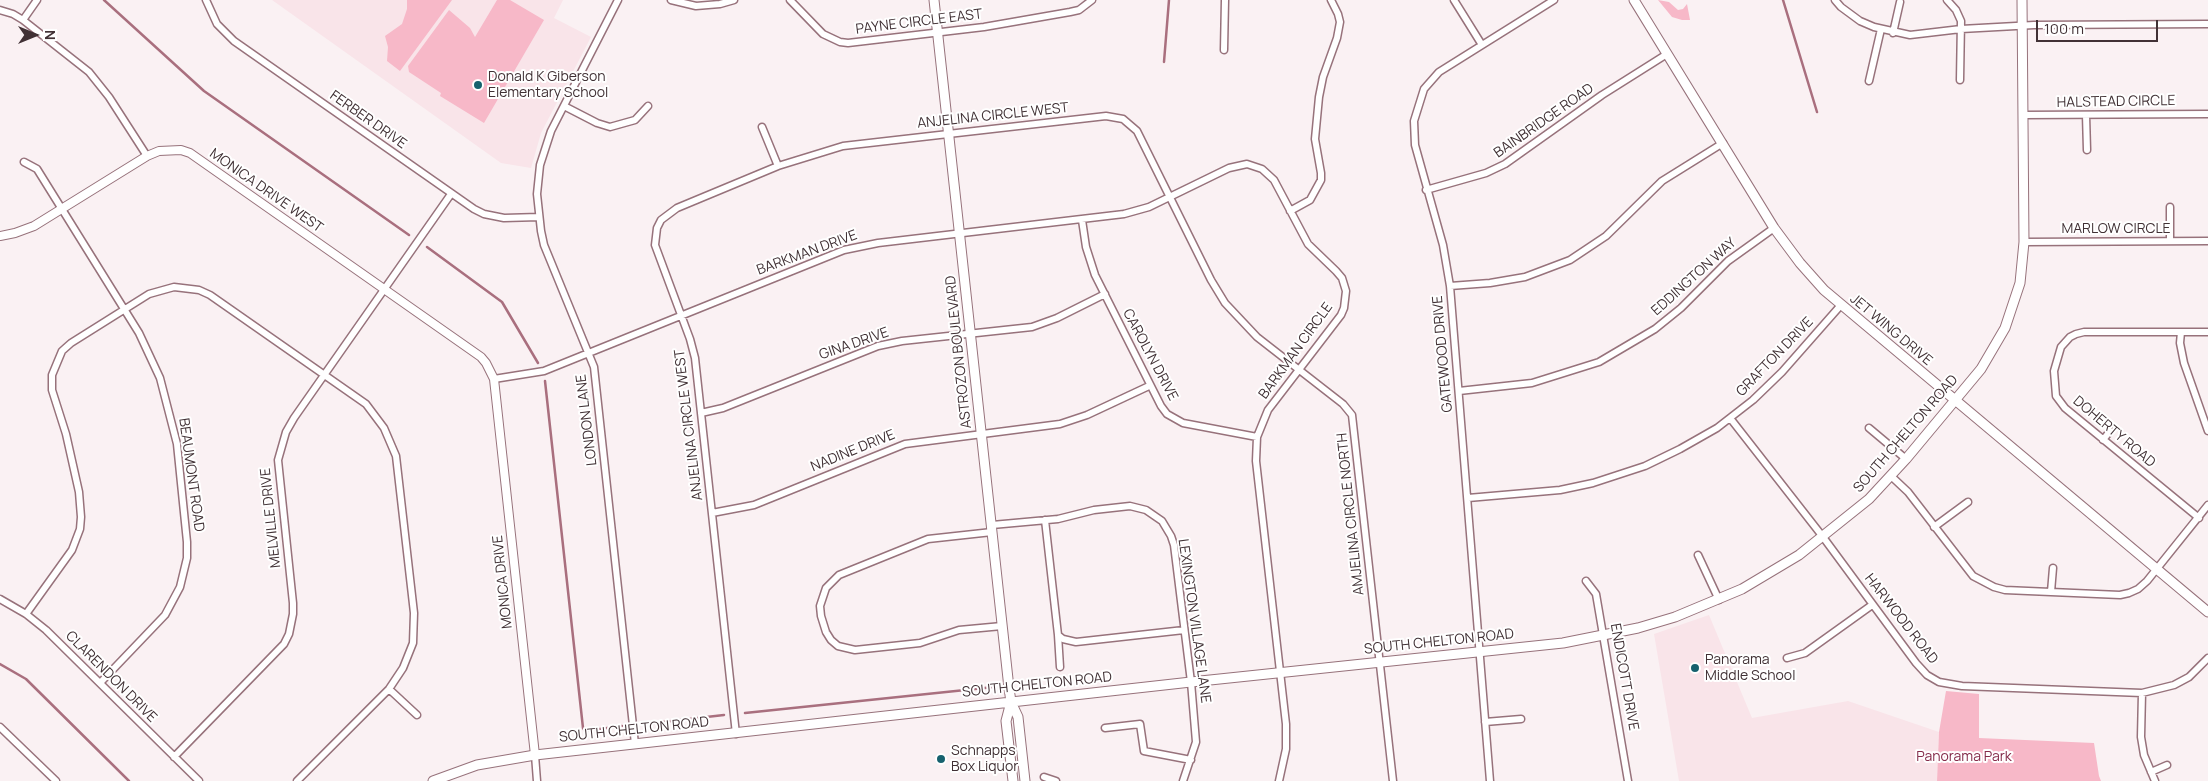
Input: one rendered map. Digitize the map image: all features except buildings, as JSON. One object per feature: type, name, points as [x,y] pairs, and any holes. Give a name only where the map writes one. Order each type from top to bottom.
[{"type":"main road","name":"ASTROZON BOULEVARD","points":[[934,0],[1002,626],[1011,702],[1018,717],[1025,781]]},
{"type":"main road","name":"JET WING DRIVE","points":[[1634,0],[1774,228],[1800,263],[1841,305],[2208,612]]},
{"type":"main road","name":"SOUTH CHELTON ROAD","points":[[433,781],[477,765],[535,755],[1191,682],[1563,643],[1605,635],[1674,617],[1719,600],[1776,571],[1823,538],[1858,509],[1906,459],[1981,370],[2005,328],[2020,282],[2024,242],[2022,0]]},
{"type":"main road","name":"ASTROZON BOULEVARD","points":[[1011,702],[1006,721],[1013,781]]},
{"type":"street","points":[[23,20],[37,0]]},
{"type":"street","name":"FERBER DRIVE","points":[[206,0],[217,24],[234,41],[451,194],[484,214],[514,219],[539,217]]},
{"type":"street","name":"LONDON LANE","points":[[618,0],[551,132],[540,166],[537,194],[541,231],[549,260],[589,353],[595,377],[635,744]]},
{"type":"street","points":[[671,0],[696,6],[720,4],[734,0]]},
{"type":"street","name":"PAYNE CIRCLE EAST","points":[[790,0],[823,34],[840,42],[848,43],[997,25],[1021,19],[1079,10],[1092,0]]},
{"type":"street","points":[[1224,50],[1225,0]]},
{"type":"street","points":[[1290,211],[1310,200],[1319,188],[1321,180],[1322,173],[1315,139],[1319,97],[1323,77],[1337,38],[1340,22],[1331,0]]},
{"type":"street","points":[[1454,0],[1482,44]]},
{"type":"street","name":"GATEWOOD DRIVE","points":[[1490,781],[1450,286],[1443,246],[1426,190],[1414,134],[1414,121],[1419,100],[1439,72],[1554,0]]},
{"type":"street","points":[[1836,0],[1841,7],[1860,21],[1893,33],[1910,35],[1961,29],[2022,26],[2208,24]]},
{"type":"street","points":[[1947,0],[1959,15],[1961,29],[1960,80]]},
{"type":"street","points":[[1893,33],[1900,2]]},
{"type":"street","points":[[0,10],[13,14],[23,20],[83,67],[98,82],[147,156]]},
{"type":"street","points":[[1869,81],[1881,29]]},
{"type":"street","name":"BAINBRIDGE ROAD","points":[[1426,190],[1486,173],[1505,164],[1602,95],[1667,54]]},
{"type":"street","points":[[564,106],[597,123],[610,127],[635,120],[648,106]]},
{"type":"street","name":"HALSTEAD CIRCLE","points":[[2023,115],[2208,114]]},
{"type":"street","points":[[2086,115],[2087,150]]},
{"type":"street","name":"ANJELINA CIRCLE WEST","points":[[736,734],[693,348],[655,245],[657,228],[661,220],[677,208],[778,166],[828,150],[856,144],[1106,116],[1123,119],[1137,131],[1169,195]]},
{"type":"street","points":[[762,127],[778,166]]},
{"type":"street","points":[[1450,286],[1518,279],[1570,260],[1606,236],[1662,181],[1723,143]]},
{"type":"street","name":"MONICA DRIVE WEST","points":[[0,236],[26,230],[147,156],[170,150],[190,153],[481,357],[494,380]]},
{"type":"street","name":"BEAUMONT ROAD","points":[[24,162],[37,168],[124,309],[151,357],[167,400],[177,444],[187,526],[187,558],[180,587],[165,615],[100,684]]},
{"type":"street","name":"BARKMAN CIRCLE","points":[[1169,195],[1229,168],[1247,164],[1262,169],[1268,173],[1280,189],[1308,244],[1342,278],[1346,292],[1341,315],[1268,410],[1257,437],[1256,461],[1286,724],[1286,749],[1278,781]]},
{"type":"street","name":"MELVILLE DRIVE","points":[[174,757],[284,644],[289,634],[293,603],[278,460],[281,447],[290,425],[451,194]]},
{"type":"street","name":"BARKMAN DRIVE","points":[[494,380],[534,374],[844,250],[878,243],[1082,220],[1133,212],[1169,195]]},
{"type":"street","name":"AMJELINA CIRCLE NORTH","points":[[1169,195],[1211,280],[1225,303],[1257,337],[1343,404],[1352,414],[1393,781]]},
{"type":"street","points":[[2170,207],[2170,241]]},
{"type":"street","name":"CAROLYN DRIVE","points":[[1082,220],[1089,257],[1105,294],[1149,386],[1167,414],[1191,425],[1257,437]]},
{"type":"street","name":"EDDINGTON WAY","points":[[1459,391],[1532,383],[1599,362],[1638,340],[1668,319],[1728,261],[1774,228]]},
{"type":"street","name":"MARLOW CIRCLE","points":[[2024,242],[2208,241]]},
{"type":"street","points":[[26,614],[72,550],[81,523],[79,492],[66,434],[52,390],[56,363],[62,351],[71,342],[124,309],[149,294],[162,289],[174,287],[199,290],[210,295],[326,374],[366,404],[384,428],[396,456],[415,629],[408,656],[389,689],[297,781]]},
{"type":"street","name":"GINA DRIVE","points":[[701,414],[723,408],[878,346],[902,341],[1032,327],[1056,318],[1105,294]]},
{"type":"street","name":"GRAFTON DRIVE","points":[[1468,498],[1560,490],[1612,478],[1645,466],[1680,449],[1730,418],[1753,400],[1782,372],[1841,305]]},
{"type":"street","name":"DOHERTY ROAD","points":[[2199,518],[2065,408],[2056,396],[2054,371],[2061,347],[2068,335],[2084,332],[2208,332]]},
{"type":"street","points":[[2181,332],[2183,358],[2208,431]]},
{"type":"street","name":"MONICA DRIVE","points":[[494,380],[538,781]]},
{"type":"street","name":"NADINE DRIVE","points":[[712,512],[754,505],[905,444],[1048,427],[1075,420],[1149,386]]},
{"type":"street","name":"HARWOOD ROAD","points":[[1730,418],[1823,538],[1916,663],[1927,675],[1939,682],[1962,686],[2142,693],[2174,685],[2190,677],[2208,658]]},
{"type":"street","points":[[1869,428],[1906,459]]},
{"type":"street","points":[[2103,440],[2110,431]]},
{"type":"street","points":[[1890,476],[1908,492],[1973,576],[2005,590],[2120,595],[2129,593],[2138,589],[2157,568],[2208,505]]},
{"type":"street","points":[[1934,527],[1968,502]]},
{"type":"street","name":"LEXINGTON VILLAGE LANE","points":[[1002,626],[959,630],[920,643],[855,650],[838,646],[831,640],[826,632],[820,606],[826,588],[839,576],[928,539],[1094,510],[1130,506],[1154,515],[1167,528],[1174,546],[1191,682],[1196,742],[1183,781]]},
{"type":"street","points":[[1045,520],[1060,667]]},
{"type":"street","points":[[1698,556],[1719,600]]},
{"type":"street","points":[[2051,592],[2053,568]]},
{"type":"street","name":"ENDICOTT DRIVE","points":[[1586,581],[1596,594],[1605,635],[1628,781]]},
{"type":"street","name":"CLARENDON DRIVE","points":[[0,599],[26,614],[46,630],[199,781]]},
{"type":"street","points":[[1787,658],[1805,653],[1872,605]]},
{"type":"street","points":[[1058,635],[1062,639],[1076,642],[1184,630]]},
{"type":"street","points":[[389,689],[417,715]]},
{"type":"street","points":[[2142,693],[2141,737],[2144,755],[2155,781]]},
{"type":"street","points":[[1485,722],[1521,719]]},
{"type":"street","points":[[1105,728],[1140,724],[1144,751],[1191,760]]},
{"type":"street","points":[[0,727],[56,781]]},
{"type":"street","points":[[2151,772],[2167,766]]},
{"type":"street","points":[[1044,777],[1056,781]]},
{"type":"shaded area","name":"Donald K Giberson Elementary School","points":[[272,0],[563,0],[554,18],[591,37],[541,133],[531,168],[501,163]]},
{"type":"shaded area","name":"Panorama Middle School","points":[[1709,615],[1752,718],[1848,701],[1939,732],[1937,781],[1679,781],[1654,634]]},
{"type":"green space","points":[[407,0],[452,0],[400,71],[387,61],[388,47],[385,36],[402,24],[407,9]]},
{"type":"green space","points":[[497,0],[510,0],[544,20],[484,123],[440,96],[441,93],[409,72],[408,66],[449,10],[470,28],[475,37]]},
{"type":"green space","points":[[1658,0],[1669,2],[1678,10],[1683,9],[1687,4],[1690,20],[1672,17]]},
{"type":"green space","name":"Panorama Park","points":[[1946,691],[1979,694],[1979,738],[2094,743],[2101,781],[1937,781],[1939,732]]},
{"type":"waterway","points":[[104,0],[204,91],[409,235]]},
{"type":"waterway","points":[[1164,62],[1169,0]]},
{"type":"waterway","points":[[1783,0],[1817,112]]},
{"type":"waterway","points":[[427,247],[502,302],[538,363]]},
{"type":"waterway","points":[[545,381],[583,728],[585,731],[622,726]]},
{"type":"waterway","points":[[0,664],[26,679],[129,781]]},
{"type":"waterway","points":[[745,713],[994,687]]},
{"type":"waterway","points":[[645,724],[724,715]]},
{"type":"place","name":"Donald K Giberson Elementary School","points":[[478,85]]},
{"type":"place","name":"Panorama Middle School","points":[[1695,668]]},
{"type":"place","name":"Schnapps Box Liquor","points":[[941,759]]}]
